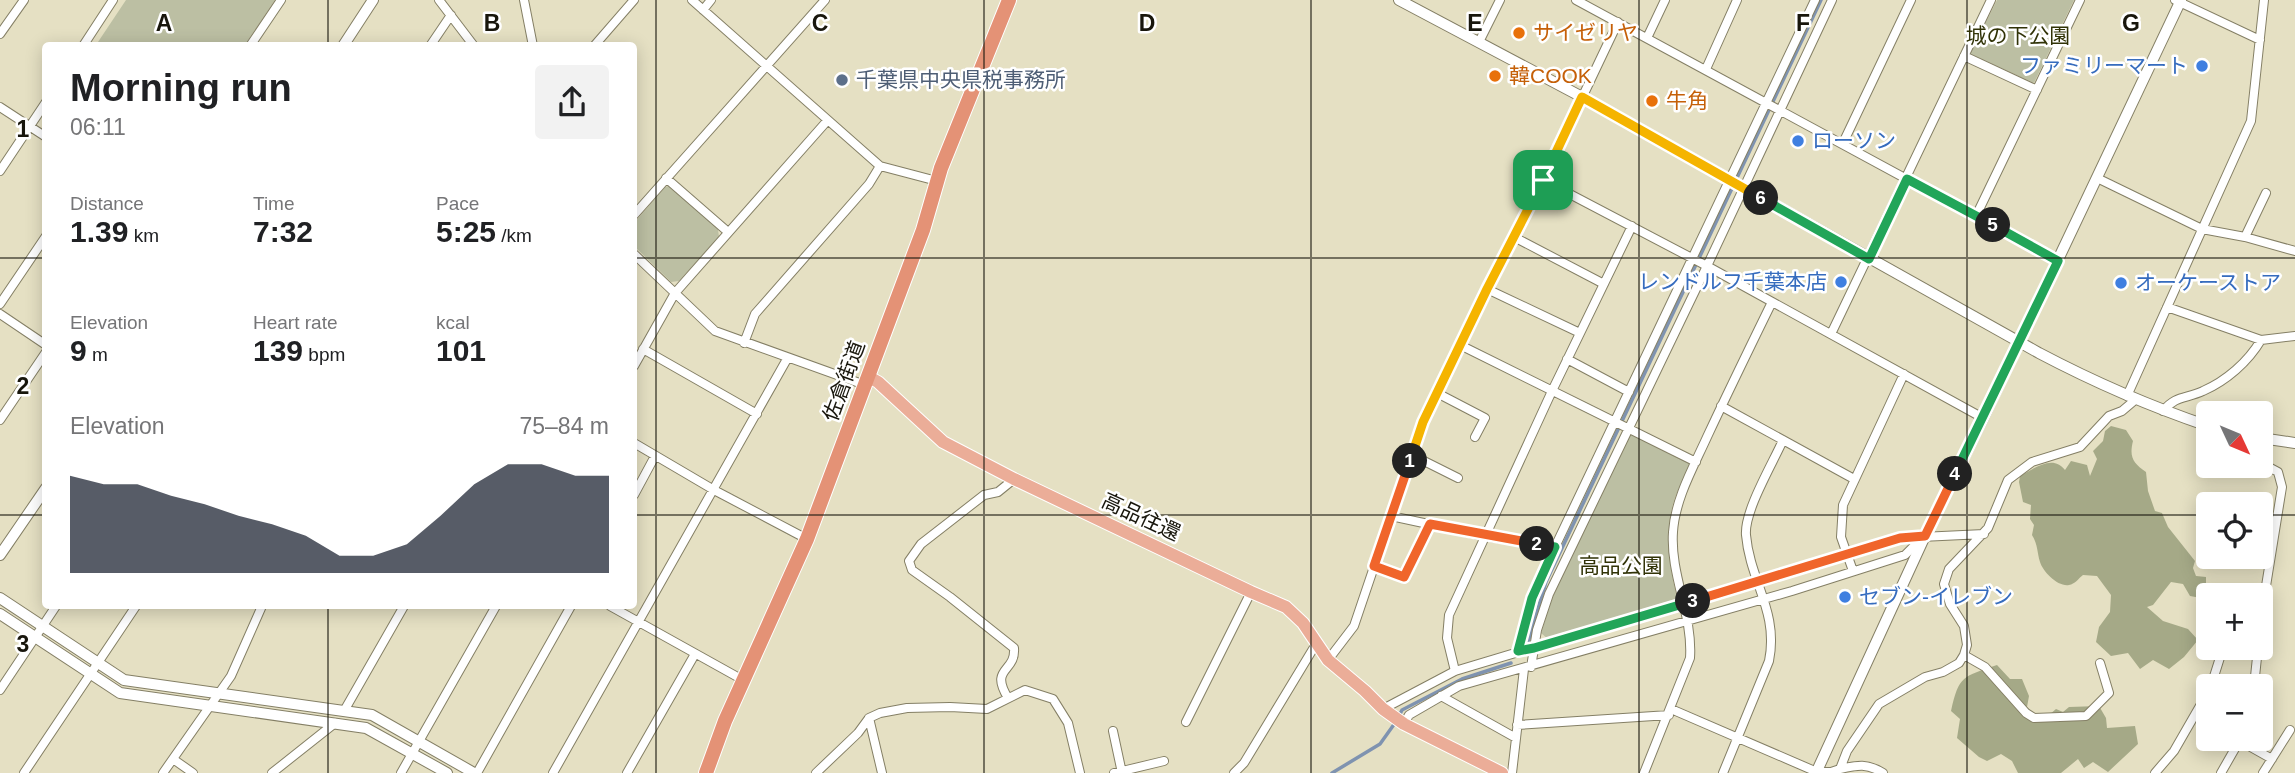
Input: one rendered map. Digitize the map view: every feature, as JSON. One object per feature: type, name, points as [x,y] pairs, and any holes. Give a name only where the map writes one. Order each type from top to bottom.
[{"type":"highway","name":"佐倉街道","points":[[706,773],[716,742],[807,539],[863,381],[922,230],[937,181],[1009,0]]},
{"type":"main road","name":"高品往還","points":[[863,381],[878,382],[935,437],[1014,479],[1251,593],[1286,607],[1303,623],[1328,660],[1382,709]]},
{"type":"main road","points":[[1382,709],[1404,724],[1502,773]]},
{"type":"street","points":[[0,34],[24,0]]},
{"type":"street","points":[[86,42],[113,0]]},
{"type":"street","points":[[253,42],[281,0]]},
{"type":"street","points":[[346,42],[373,0]]},
{"type":"street","points":[[439,0],[471,42]]},
{"type":"street","points":[[524,0],[532,42]]},
{"type":"street","points":[[597,42],[634,0]]},
{"type":"street","points":[[692,0],[880,166],[937,181]]},
{"type":"street","points":[[703,10],[711,0]]},
{"type":"street","points":[[637,212],[825,0]]},
{"type":"street","points":[[1399,0],[1582,97],[2082,376],[2131,398],[2196,422]]},
{"type":"street","points":[[1479,42],[1500,0]]},
{"type":"street","points":[[1647,38],[1665,0]]},
{"type":"street","points":[[1706,69],[1737,0]]},
{"type":"street","points":[[1512,773],[1517,726],[1528,668],[1549,594],[1622,425],[1629,392],[1815,0]]},
{"type":"street","points":[[1518,651],[1532,598],[1555,547],[1707,266],[1832,0]]},
{"type":"street","points":[[1843,143],[1911,0]]},
{"type":"street","points":[[1831,334],[1992,0]]},
{"type":"street","points":[[1976,216],[2080,0]]},
{"type":"street","points":[[1840,769],[1847,751],[1879,704],[1925,677],[1959,663],[1967,645],[1964,626],[1950,604],[1944,584],[1950,569],[1984,534],[2008,481],[2032,462],[2080,447],[2109,416],[2122,411],[2131,398],[2167,307],[2251,121],[2264,0]]},
{"type":"street","points":[[1580,1],[2058,261]]},
{"type":"street","points":[[1816,773],[1925,536],[2058,261],[2179,1],[2260,40]]},
{"type":"street","points":[[433,42],[451,15]]},
{"type":"street","points":[[1328,660],[1353,625],[1423,422],[1618,22]]},
{"type":"street","points":[[1964,56],[2037,90]]},
{"type":"street","points":[[0,107],[42,134]]},
{"type":"street","points":[[0,171],[42,108]]},
{"type":"street","points":[[637,360],[675,293],[827,121]]},
{"type":"street","points":[[744,343],[755,314],[869,184],[880,166]]},
{"type":"street","points":[[666,178],[728,232]]},
{"type":"street","points":[[2097,178],[2202,229],[2245,237],[2295,251]]},
{"type":"street","points":[[1543,180],[1707,266],[1983,418]]},
{"type":"street","points":[[2245,237],[2266,193]]},
{"type":"street","points":[[1455,671],[1447,638],[1449,615],[1567,359],[1632,226]]},
{"type":"street","points":[[1514,237],[1604,284]]},
{"type":"street","points":[[0,304],[42,242]]},
{"type":"street","points":[[637,257],[715,331],[787,359],[863,381]]},
{"type":"street","points":[[1487,289],[1580,333]]},
{"type":"street","points":[[1644,773],[1690,658],[1691,642],[1677,580],[1673,531],[1678,504],[1721,406],[1772,302]]},
{"type":"street","points":[[2167,307],[2261,340],[2295,336]]},
{"type":"street","points":[[0,314],[42,342]]},
{"type":"street","points":[[2164,411],[2171,401],[2202,392],[2241,365],[2261,340]]},
{"type":"street","points":[[1460,345],[1696,462]]},
{"type":"street","points":[[643,349],[757,414]]},
{"type":"street","points":[[0,420],[42,358]]},
{"type":"street","points":[[553,773],[787,359]]},
{"type":"street","points":[[1567,359],[1629,392]]},
{"type":"street","points":[[1853,571],[1841,537],[1843,505],[1904,374]]},
{"type":"street","points":[[1437,393],[1485,418],[1475,438]]},
{"type":"street","points":[[1721,406],[1854,479]]},
{"type":"street","points":[[1723,773],[1769,661],[1772,627],[1745,534],[1750,511],[1783,440]]},
{"type":"street","points":[[2273,440],[2295,443]]},
{"type":"street","points":[[637,445],[714,490],[807,539]]},
{"type":"street","points":[[1412,455],[1458,478]]},
{"type":"street","points":[[637,489],[655,456]]},
{"type":"street","points":[[2266,583],[2282,486],[2278,472],[2273,469]]},
{"type":"street","points":[[1008,698],[1000,685],[1000,678],[1014,655],[1014,648],[912,570],[909,561],[921,544],[984,495],[998,492],[1014,479]]},
{"type":"street","points":[[0,555],[42,494]]},
{"type":"street","points":[[1391,516],[1484,536],[1555,547]]},
{"type":"street","points":[[1374,566],[1404,577],[1430,524]]},
{"type":"street","points":[[1382,709],[1455,671],[1900,538],[1984,534]]},
{"type":"street","points":[[1404,724],[1409,715],[1459,686],[1763,599],[1905,555],[1925,536]]},
{"type":"street","points":[[1186,722],[1251,593]]},
{"type":"street","points":[[0,598],[124,680],[372,715],[475,773],[569,609]]},
{"type":"street","points":[[0,690],[54,609]]},
{"type":"street","points":[[24,773],[134,609]]},
{"type":"street","points":[[163,773],[231,676],[261,609]]},
{"type":"street","points":[[344,711],[402,609]]},
{"type":"street","points":[[401,773],[494,609]]},
{"type":"street","points":[[615,609],[743,680]]},
{"type":"street","points":[[0,614],[120,693],[366,727],[447,773]]},
{"type":"street","points":[[1234,773],[1244,763],[1316,644]]},
{"type":"street","points":[[627,773],[695,654]]},
{"type":"street","points":[[1964,654],[1985,667],[2026,713],[2034,718],[2086,716],[2109,693],[2100,663]]},
{"type":"street","points":[[816,773],[858,733],[869,718],[880,713],[907,708],[950,706],[987,709],[1025,690],[1053,699],[1068,723],[1080,773]]},
{"type":"street","points":[[1441,696],[1516,738]]},
{"type":"street","points":[[1517,726],[1670,712],[1816,773],[1861,764],[1872,766],[1883,773]]},
{"type":"street","points":[[2155,773],[2174,751],[2196,713]]},
{"type":"street","points":[[869,718],[882,773]]},
{"type":"street","points":[[272,773],[335,723]]},
{"type":"street","points":[[2263,773],[2290,730]]},
{"type":"street","points":[[1113,731],[1119,772],[1164,761]]},
{"type":"street","points":[[2221,773],[2234,751]]},
{"type":"street","points":[[2259,751],[2272,759]]},
{"type":"street","points":[[173,759],[193,773]]},
{"type":"green space","points":[[126,0],[275,0],[247,42],[98,42]]},
{"type":"green space","name":"城の下公園","points":[[1997,0],[2074,0],[2034,83],[1970,54]]},
{"type":"green space","points":[[672,185],[718,229],[719,237],[679,281],[671,282],[637,249],[637,220],[665,187]]},
{"type":"green space","points":[[2111,426],[2126,430],[2133,441],[2132,455],[2135,462],[2146,472],[2148,491],[2155,511],[2162,513],[2168,527],[2195,561],[2193,568],[2196,576],[2206,577],[2206,583],[2196,583],[2196,597],[2190,596],[2183,584],[2171,582],[2153,605],[2147,607],[2163,621],[2188,629],[2196,638],[2196,642],[2184,657],[2169,669],[2153,660],[2140,669],[2128,653],[2111,656],[2096,642],[2099,627],[2110,612],[2111,595],[2097,576],[2083,575],[2073,584],[2065,585],[2048,574],[2040,562],[2032,535],[2034,525],[2030,519],[2031,505],[2023,502],[2020,476],[2038,466],[2055,463],[2065,470],[2071,461],[2087,465],[2090,476],[2097,459],[2093,451],[2103,441],[2105,431]]},
{"type":"green space","name":"高品公園","points":[[1630,434],[1690,464],[1670,516],[1671,565],[1678,601],[1549,640],[1541,633],[1553,596]]},
{"type":"green space","points":[[1997,665],[2010,679],[2022,679],[2029,696],[2027,707],[2034,713],[2049,715],[2056,709],[2063,712],[2069,707],[2099,706],[2106,718],[2107,728],[2135,726],[2138,744],[2108,772],[2093,762],[2084,768],[2078,759],[2061,773],[2018,773],[2012,761],[2001,754],[1987,761],[1979,757],[1957,738],[1960,719],[1951,711],[1957,690],[1964,679]]},
{"type":"waterway","points":[[1528,642],[1546,582],[1821,0]]},
{"type":"waterway","points":[[1399,716],[1402,710],[1462,679],[1511,663]]},
{"type":"waterway","points":[[1332,773],[1380,744],[1395,723]]},
{"type":"place","name":"サイゼリヤ","points":[[1519,33]]},
{"type":"place","name":"ファミリーマート","points":[[2202,66]]},
{"type":"place","name":"韓COOK","points":[[1495,76]]},
{"type":"place","name":"千葉県中央県税事務所","points":[[842,80]]},
{"type":"place","name":"牛角","points":[[1652,101]]},
{"type":"place","name":"ローソン","points":[[1798,141]]},
{"type":"place","name":"レンドルフ千葉本店","points":[[1841,282]]},
{"type":"place","name":"オーケーストア","points":[[2121,283]]},
{"type":"place","name":"セブン-イレブン","points":[[1845,597]]},
{"type":"route","points":[[1582,97],[1869,259],[1907,179],[2058,261],[1925,536],[1900,538],[1518,651],[1532,598],[1555,547],[1430,524],[1404,577],[1374,566],[1423,422],[1543,180],[1582,97]]}]
